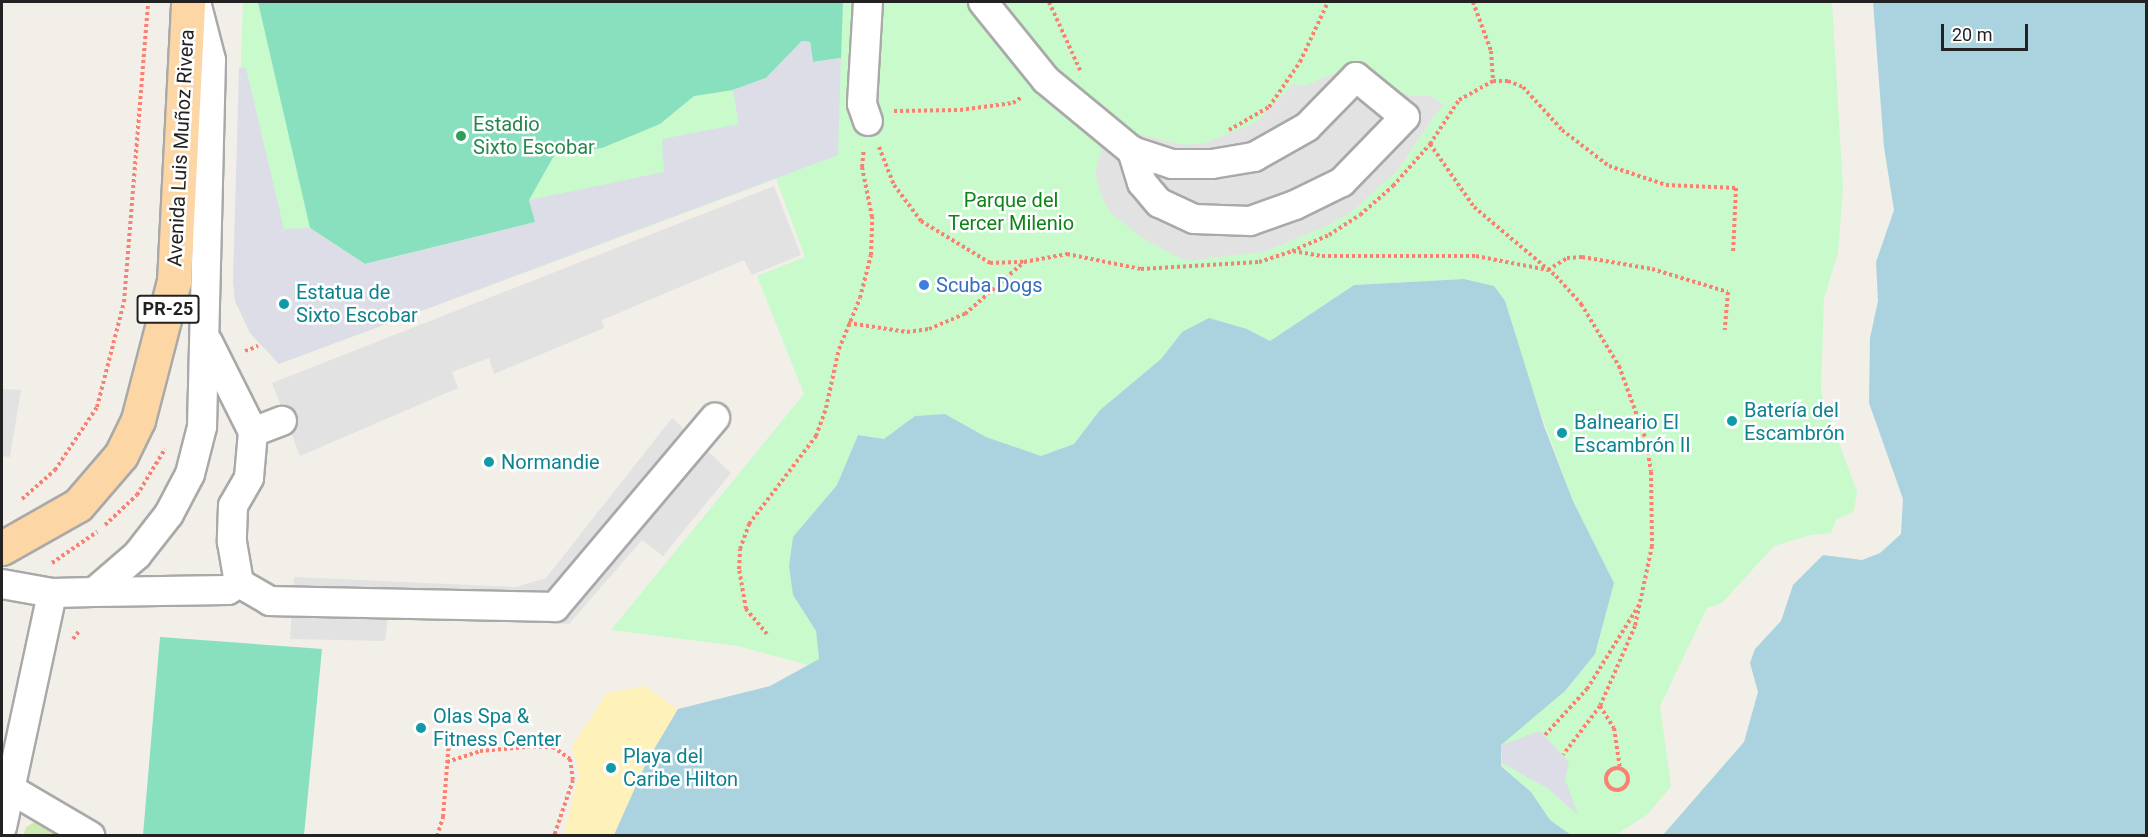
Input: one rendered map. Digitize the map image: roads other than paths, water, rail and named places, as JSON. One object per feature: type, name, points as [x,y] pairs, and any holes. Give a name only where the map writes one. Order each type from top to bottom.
[{"type":"main road","name":"Avenida Luis Muñoz Rivera","points":[[2,548],[78,505],[121,455],[138,420],[174,281],[188,2]]},
{"type":"street","points":[[94,592],[137,555],[169,514],[190,474],[202,427],[207,340],[212,60],[196,2]]},
{"type":"street","points":[[868,2],[862,104],[868,121]]},
{"type":"street","points":[[983,2],[1046,80],[1132,151],[1172,164],[1254,157],[1307,128],[1356,77],[1405,117],[1342,182],[1295,206],[1250,221],[1194,219],[1160,203],[1142,183],[1132,151]]},
{"type":"street","points":[[207,340],[253,432],[249,478],[233,506],[232,542],[239,583]]},
{"type":"street","points":[[239,583],[270,601],[555,607],[715,418]]},
{"type":"street","points":[[253,432],[282,421]]},
{"type":"street","points":[[2,584],[52,593],[228,590],[239,583]]},
{"type":"street","points":[[2,826],[12,790],[52,593]]},
{"type":"street","points":[[12,790],[90,836]]},
{"type":"water","points":[[1873,2],[2146,2],[2146,835],[1663,835],[1744,742],[1758,692],[1750,663],[1755,649],[1781,621],[1793,585],[1823,555],[1862,560],[1880,553],[1901,534],[1903,499],[1869,403],[1870,338],[1878,301],[1876,262],[1894,210],[1884,147]]},
{"type":"water","points":[[1464,279],[1494,286],[1505,301],[1544,426],[1573,501],[1614,583],[1595,654],[1565,691],[1501,745],[1501,766],[1531,792],[1550,820],[1571,835],[614,835],[647,761],[678,709],[770,686],[819,659],[816,631],[793,595],[789,566],[793,537],[837,485],[858,435],[884,439],[915,416],[945,414],[986,437],[1041,456],[1074,444],[1100,410],[1161,359],[1182,332],[1209,318],[1247,329],[1270,341],[1354,285]]},
{"type":"place","name":"Estadio Sixto Escobar","points":[[461,136]]},
{"type":"place","name":"Scuba Dogs","points":[[924,285]]},
{"type":"place","name":"Estatua de Sixto Escobar","points":[[284,304]]},
{"type":"place","name":"Batería del Escambrón","points":[[1732,421]]},
{"type":"place","name":"Balneario El Escambrón II","points":[[1562,433]]},
{"type":"place","name":"Normandie","points":[[489,462]]},
{"type":"place","name":"Olas Spa & Fitness Center","points":[[421,728]]},
{"type":"place","name":"Playa del Caribe Hilton","points":[[611,768]]},
{"type":"park label","name":"Parque del Tercer Milenio","points":[[1011,212]]}]
